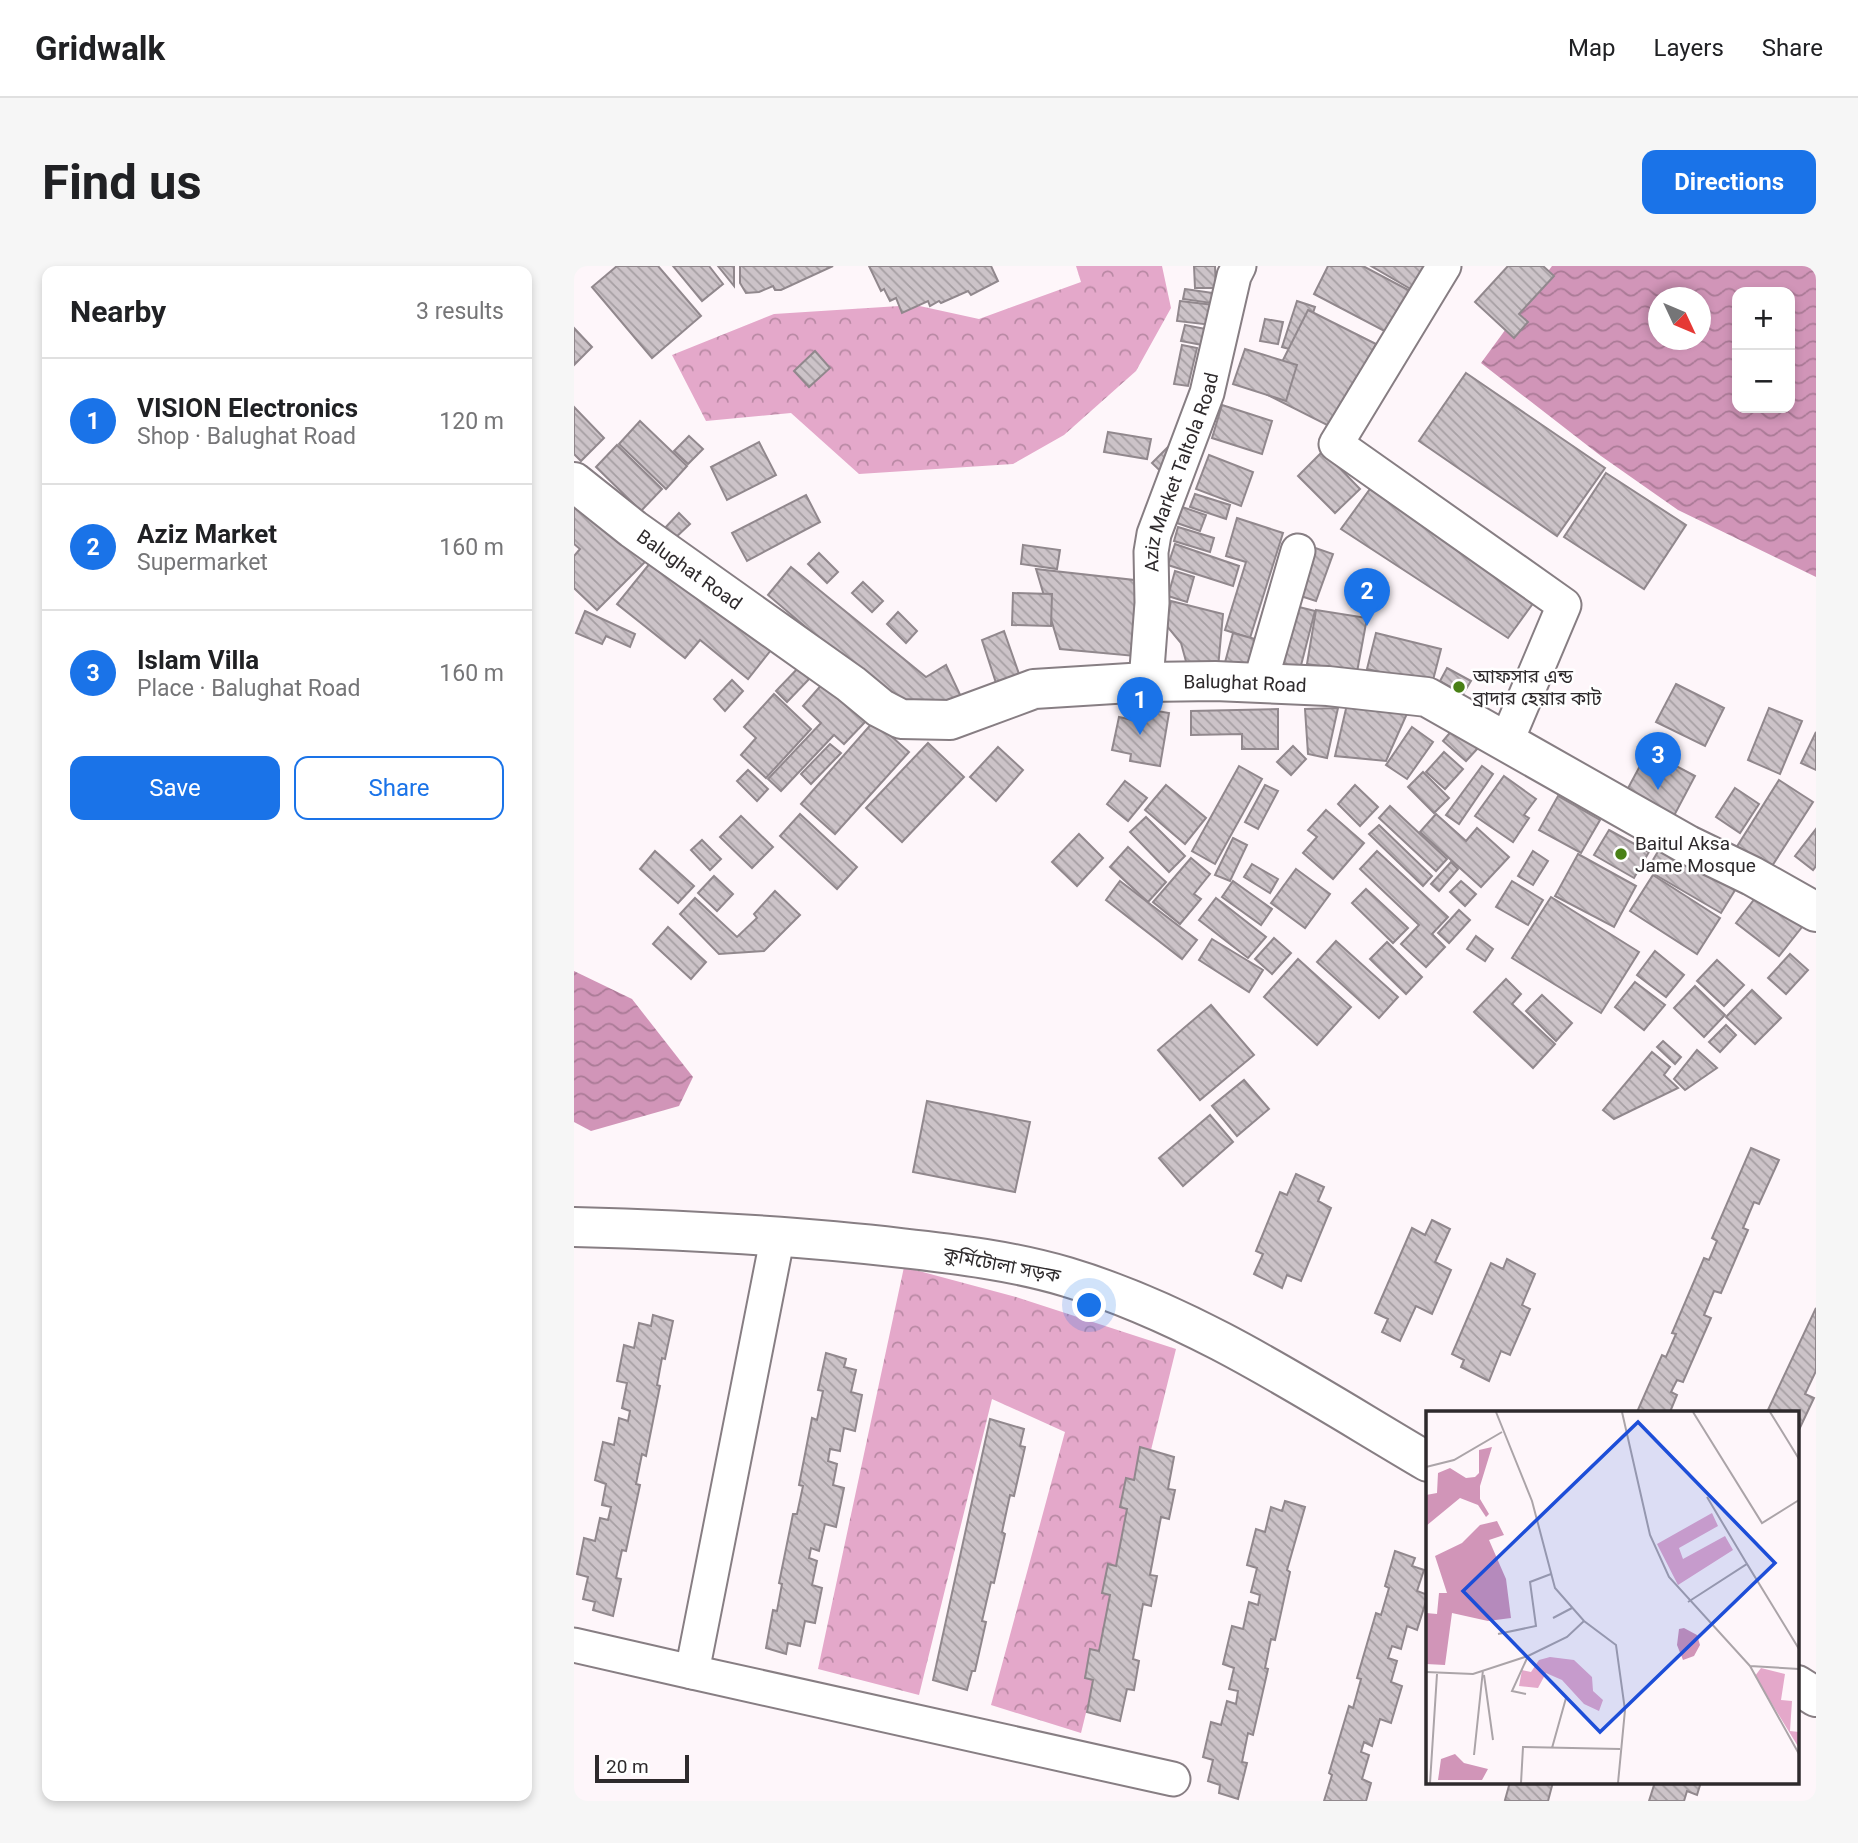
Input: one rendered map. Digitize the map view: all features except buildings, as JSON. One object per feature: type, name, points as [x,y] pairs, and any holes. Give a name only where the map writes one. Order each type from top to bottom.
[{"type":"street","points":[[1444,266],[1336,444],[1563,605],[1507,740]]},
{"type":"street","name":"Aziz Market Taltola Road","points":[[1146,682],[1154,534],[1207,393],[1235,269]]},
{"type":"street","name":"Balughat Road","points":[[574,482],[633,529],[851,684],[880,708],[901,719],[950,720],[1034,689],[1146,682],[1328,686],[1427,697],[1688,845],[1752,876],[1816,912]]},
{"type":"street","points":[[1259,683],[1298,551]]},
{"type":"street","name":"কুর্মিটোলা সড়ক","points":[[574,1227],[778,1235],[976,1256],[1066,1277],[1150,1307],[1253,1359],[1426,1461]]},
{"type":"street","points":[[692,1672],[778,1235]]},
{"type":"street","points":[[574,1645],[1173,1779]]},
{"type":"street","points":[[1798,1686],[1816,1697]]},
{"type":"green space","points":[[1076,266],[1162,266],[1171,308],[1136,371],[1064,435],[1013,464],[859,474],[791,413],[706,421],[672,355],[774,314],[915,305],[979,319],[1081,282]]},
{"type":"green space","points":[[904,1267],[1016,1297],[1176,1349],[1081,1733],[991,1705],[1065,1432],[992,1399],[919,1695],[818,1669]]},
{"type":"water","points":[[1552,266],[1816,266],[1816,577],[1678,510],[1601,456],[1481,363]]},
{"type":"water","points":[[574,971],[632,999],[693,1077],[679,1106],[591,1131],[574,1122]]},
{"type":"place","name":"Aziz Market","points":[[1367,626]]},
{"type":"place","name":"আফসার এন্ড ব্রাদার হেয়ার কাট","points":[[1459,687]]},
{"type":"place","name":"VISION Electronics","points":[[1140,735]]},
{"type":"place","name":"Islam Villa","points":[[1658,790]]},
{"type":"place","name":"Baitul Aksa Jame Mosque","points":[[1621,854]]}]
